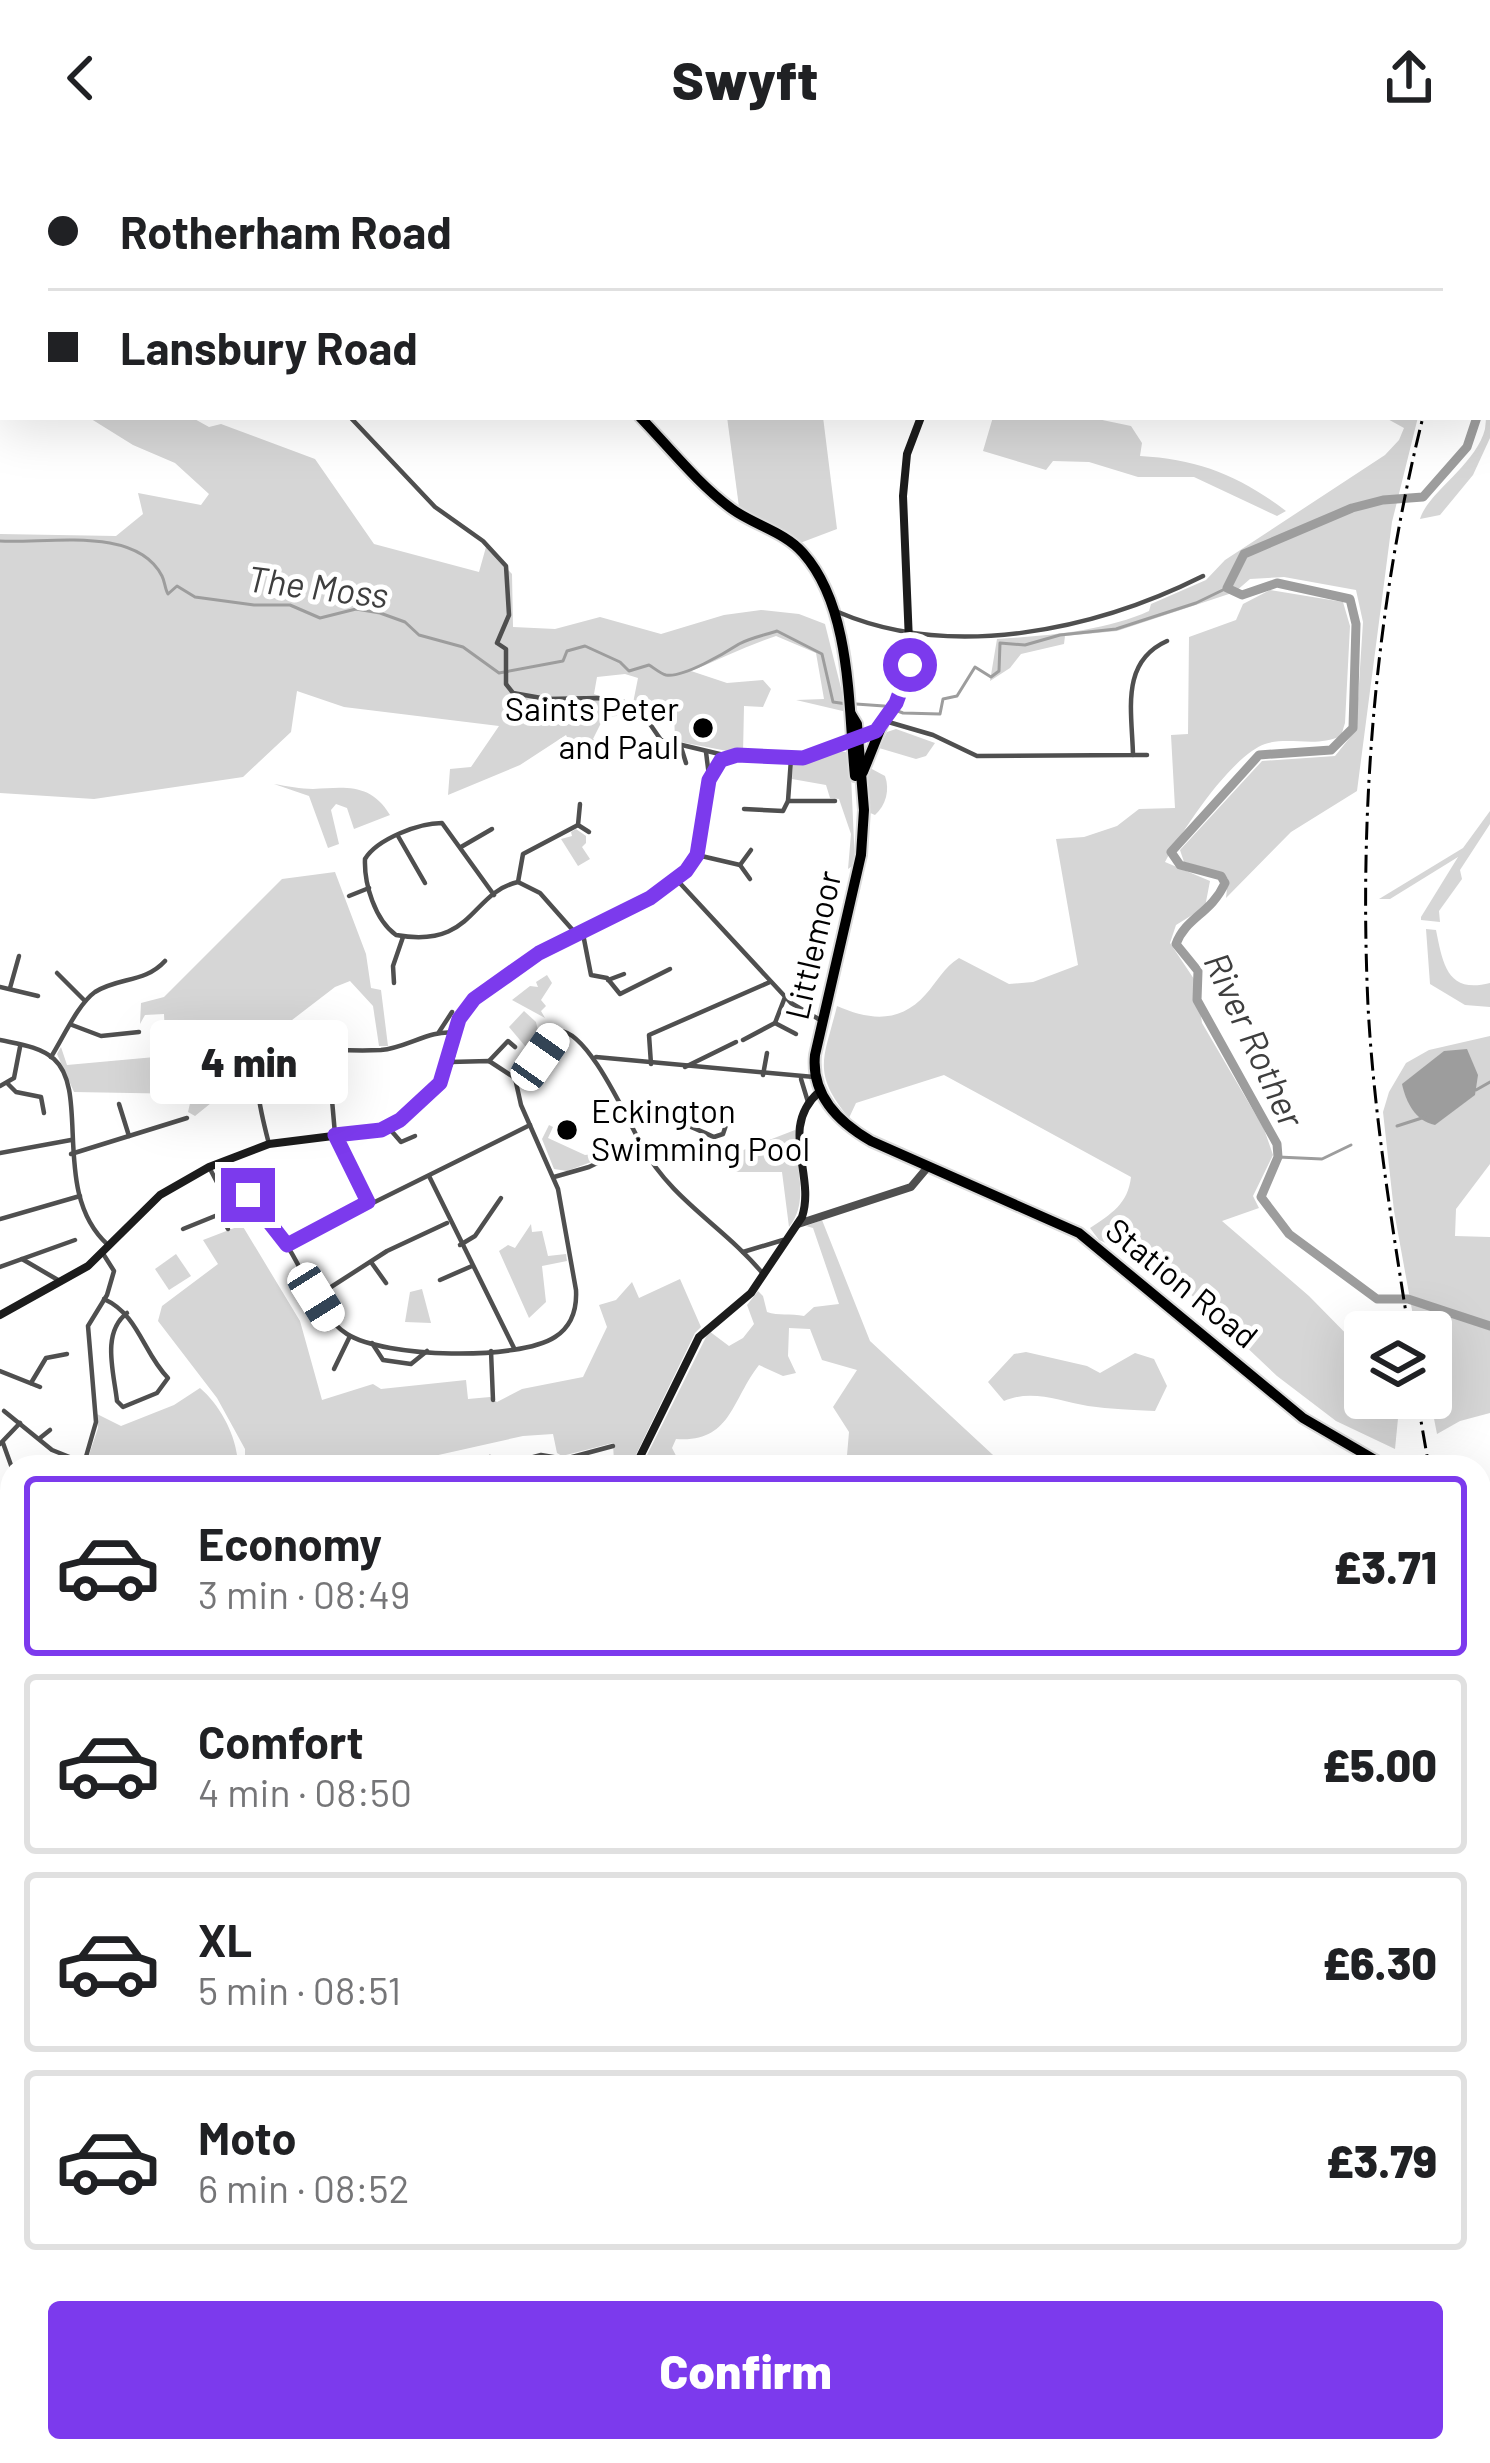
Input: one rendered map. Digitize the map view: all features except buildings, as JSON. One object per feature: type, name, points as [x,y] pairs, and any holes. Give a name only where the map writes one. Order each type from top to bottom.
[{"type":"main road","name":"Littlemoor","points":[[643,420],[728,506],[803,552],[832,610],[844,655],[858,771],[861,855],[807,1078]]},
{"type":"main road","points":[[858,771],[908,673],[903,496],[908,454],[920,420]]},
{"type":"main road","points":[[0,1315],[61,1282],[105,1249],[160,1195],[209,1167],[269,1144],[388,1127],[436,1088],[450,1062],[466,1007],[539,953],[676,880],[697,855],[710,777],[717,764],[728,756],[791,759],[814,755],[884,723]]},
{"type":"main road","points":[[641,1455],[699,1337],[746,1298],[798,1224],[806,1203],[798,1142],[808,1102],[819,1092],[807,1078]]},
{"type":"main road","name":"Station Road","points":[[819,1092],[860,1135],[1079,1233],[1303,1418],[1366,1455]]},
{"type":"street","points":[[353,420],[435,508],[506,566],[509,615],[497,641],[506,650],[506,680],[513,693],[624,702],[643,714],[661,740],[728,756]]},
{"type":"street","points":[[832,610],[909,634],[1005,635],[1056,627],[1161,594],[1203,575]]},
{"type":"street","points":[[1133,755],[1133,674],[1147,652],[1167,640]]},
{"type":"street","points":[[884,723],[933,735],[977,756],[1147,755]]},
{"type":"street","points":[[681,747],[686,763]]},
{"type":"street","points":[[706,752],[710,777]]},
{"type":"street","points":[[744,809],[779,812],[788,801],[791,759]]},
{"type":"street","points":[[788,801],[832,803]]},
{"type":"street","points":[[580,803],[578,825],[589,832]]},
{"type":"street","points":[[494,895],[448,827],[439,822],[373,847],[364,863],[385,926],[403,937],[454,930],[494,895],[518,882]]},
{"type":"street","points":[[518,882],[523,854],[578,825]]},
{"type":"street","points":[[461,848],[492,829]]},
{"type":"street","points":[[398,836],[423,881],[414,884]]},
{"type":"street","points":[[740,865],[752,850]]},
{"type":"street","points":[[697,855],[740,865],[750,879]]},
{"type":"street","points":[[676,880],[785,998],[823,1022]]},
{"type":"street","points":[[518,882],[540,893],[580,935],[590,972],[608,980],[617,992],[623,994],[670,969]]},
{"type":"street","points":[[349,896],[369,888]]},
{"type":"street","points":[[391,980],[403,937]]},
{"type":"street","points":[[10,988],[19,956]]},
{"type":"street","points":[[51,1057],[85,1000],[104,988],[145,978],[166,962]]},
{"type":"street","points":[[57,974],[85,1000]]},
{"type":"street","points":[[608,980],[624,974]]},
{"type":"street","points":[[651,1064],[649,1035],[770,982]]},
{"type":"street","points":[[0,987],[35,996]]},
{"type":"street","points":[[685,1067],[775,1023],[785,998]]},
{"type":"street","points":[[439,1032],[452,1012]]},
{"type":"street","points":[[775,1023],[796,1034]]},
{"type":"street","points":[[72,1025],[101,1036],[139,1032]]},
{"type":"street","points":[[515,1078],[528,1072],[562,1029],[596,1058],[661,1178],[764,1275]]},
{"type":"street","points":[[269,1144],[258,1098],[264,1044],[393,1048],[439,1032],[455,1033]]},
{"type":"street","points":[[713,1039],[718,1050]]},
{"type":"street","points":[[0,1040],[51,1057],[69,1084],[71,1154],[80,1196],[114,1271],[88,1330],[96,1422],[86,1455]]},
{"type":"street","points":[[489,1060],[508,1041],[515,1047]]},
{"type":"street","points":[[20,1045],[15,1073],[4,1085],[41,1097],[44,1113]]},
{"type":"street","points":[[318,1048],[320,1076]]},
{"type":"street","points":[[763,1075],[767,1053]]},
{"type":"street","points":[[596,1058],[807,1078],[808,1102]]},
{"type":"street","points":[[247,1193],[287,1245],[334,1324],[350,1336],[427,1351],[490,1351],[556,1336],[569,1323],[576,1306],[566,1224],[554,1177],[517,1096],[515,1078],[489,1060],[450,1062]]},
{"type":"street","points":[[332,1100],[335,1135],[368,1202]]},
{"type":"street","points":[[122,1105],[129,1136]]},
{"type":"street","points":[[628,1122],[648,1115],[676,1118],[714,1137],[723,1134],[727,1125]]},
{"type":"street","points":[[71,1154],[187,1118]]},
{"type":"street","points":[[287,1245],[530,1125]]},
{"type":"street","points":[[388,1127],[401,1142],[415,1136]]},
{"type":"street","points":[[0,1153],[70,1140]]},
{"type":"street","points":[[554,1177],[589,1167],[640,1142]]},
{"type":"street","points":[[209,1167],[220,1189],[220,1214],[228,1229]]},
{"type":"street","points":[[798,1224],[904,1189],[916,1183],[927,1168]]},
{"type":"street","points":[[428,1173],[514,1348]]},
{"type":"street","points":[[0,1219],[80,1196]]},
{"type":"street","points":[[460,1245],[475,1236],[500,1198]]},
{"type":"street","points":[[183,1229],[220,1214]]},
{"type":"street","points":[[316,1297],[370,1262],[449,1222]]},
{"type":"street","points":[[742,1252],[787,1238]]},
{"type":"street","points":[[0,1268],[75,1240]]},
{"type":"street","points":[[22,1259],[61,1282]]},
{"type":"street","points":[[370,1262],[386,1283]]},
{"type":"street","points":[[440,1280],[472,1266]]},
{"type":"street","points":[[104,1299],[127,1313],[168,1378],[157,1393],[123,1407],[116,1401],[112,1335],[116,1322],[127,1313]]},
{"type":"street","points":[[334,1370],[350,1336]]},
{"type":"street","points":[[31,1384],[46,1358],[65,1353],[67,1342]]},
{"type":"street","points":[[372,1343],[383,1360],[397,1364],[411,1364],[427,1351]]},
{"type":"street","points":[[490,1351],[493,1400]]},
{"type":"street","points":[[0,1371],[40,1387]]},
{"type":"street","points":[[4,1412],[60,1455]]},
{"type":"street","points":[[2,1444],[20,1423]]},
{"type":"street","points":[[40,1438],[50,1430]]},
{"type":"street","points":[[585,1455],[610,1446],[611,1455]]},
{"type":"shaded area","points":[[93,420],[221,424],[315,459],[374,544],[479,572],[486,547],[512,574],[513,627],[555,629],[600,617],[661,634],[724,615],[761,610],[799,614],[825,624],[847,712],[796,700],[824,699],[816,653],[776,636],[691,671],[727,683],[763,680],[771,689],[763,707],[744,706],[743,754],[675,741],[674,711],[655,702],[647,714],[633,703],[638,678],[625,674],[597,677],[594,694],[619,704],[617,716],[604,717],[593,739],[606,752],[589,749],[578,760],[566,735],[520,765],[448,795],[450,769],[471,767],[499,726],[344,707],[297,691],[291,732],[243,777],[94,799],[0,793],[0,534],[116,536],[143,514],[138,493],[201,505],[209,494],[175,463]]},
{"type":"shaded area","points":[[727,420],[823,420],[837,529],[800,543],[739,507]]},
{"type":"shaded area","points":[[992,420],[1102,420],[1131,426],[1142,443],[1140,456],[1218,472],[1286,511],[1277,516],[1194,477],[1138,477],[1089,462],[1053,461],[1046,470],[983,451]]},
{"type":"shaded area","points":[[1389,420],[1417,420],[1392,522],[1357,791],[1291,832],[1226,898],[1228,879],[1223,873],[1184,862],[1180,850],[1262,761],[1335,756],[1356,730],[1363,622],[1356,590],[1284,577],[1250,579],[1235,592],[1117,631],[1065,636],[1064,644],[1021,654],[990,681],[997,639],[1094,628],[1149,611],[1151,604],[1206,580],[1225,560],[1385,455],[1404,428]]},
{"type":"shaded area","points":[[1485,420],[1490,420],[1490,438],[1473,475],[1440,515],[1420,519],[1472,454]]},
{"type":"shaded area","points":[[1270,590],[1343,602],[1350,626],[1345,723],[1341,736],[1332,739],[1265,744],[1237,763],[1209,796],[1165,862],[1210,881],[1205,907],[1176,925],[1170,943],[1196,982],[1202,1023],[1264,1129],[1273,1155],[1253,1196],[1259,1208],[1222,1221],[1344,1332],[1344,1419],[1398,1419],[1395,1449],[1336,1421],[1277,1376],[1167,1272],[1151,1274],[1132,1254],[1099,1240],[1090,1228],[1122,1201],[1131,1177],[944,1075],[856,1103],[849,1118],[825,1076],[825,1053],[837,1006],[872,1016],[895,1015],[916,1004],[959,958],[1009,984],[1033,982],[1078,965],[1056,839],[1084,837],[1117,826],[1139,809],[1175,808],[1171,735],[1188,734],[1189,637],[1236,620],[1243,604]]},
{"type":"shaded area","points":[[896,729],[935,743],[926,756],[916,759],[879,748],[887,732]]},
{"type":"shaded area","points":[[835,750],[850,753],[855,864],[848,869],[851,834],[839,799],[830,798],[826,785],[792,779],[793,764]]},
{"type":"shaded area","points":[[870,768],[885,776],[887,787],[875,815],[868,812]]},
{"type":"shaded area","points":[[274,784],[357,789],[375,797],[390,815],[354,829],[347,808],[336,804],[331,810],[339,844],[328,848],[309,796]]},
{"type":"shaded area","points":[[1490,811],[1490,824],[1460,870],[1462,879],[1439,911],[1440,922],[1421,917],[1458,857],[1390,899],[1379,899],[1463,848]]},
{"type":"shaded area","points":[[576,829],[586,836],[582,847],[590,859],[578,866],[561,839],[572,836]]},
{"type":"shaded area","points":[[335,872],[366,954],[371,988],[381,990],[388,1046],[379,1046],[373,1006],[350,981],[335,987],[253,1050],[216,1054],[216,1099],[195,1116],[188,1112],[191,1099],[187,1094],[74,1092],[57,1054],[61,1047],[67,1065],[166,1056],[164,1014],[145,1015],[140,1024],[141,1003],[164,997],[282,879]]},
{"type":"shaded area","points":[[1426,929],[1436,930],[1445,965],[1456,980],[1490,983],[1490,1007],[1465,1005],[1430,984]]},
{"type":"shaded area","points":[[547,975],[552,983],[541,1000],[545,1018],[512,1000],[530,986],[538,987],[536,982]]},
{"type":"shaded area","points":[[524,1011],[536,1022],[539,1035],[524,1058],[525,1046],[509,1027]]},
{"type":"shaded area","points":[[1490,1036],[1490,1164],[1456,1209],[1455,1236],[1490,1237],[1490,1413],[1460,1421],[1437,1434],[1434,1419],[1452,1419],[1452,1311],[1412,1311],[1383,1112],[1406,1063],[1429,1050]]},
{"type":"shaded area","points":[[1467,1049],[1478,1075],[1475,1095],[1435,1125],[1422,1119],[1409,1104],[1402,1084],[1444,1051]]},
{"type":"shaded area","points":[[549,1125],[553,1127],[548,1138],[585,1155],[593,1154],[594,1161],[567,1171],[554,1169],[542,1139]]},
{"type":"shaded area","points":[[795,1130],[800,1193],[789,1227],[782,1172],[736,1172],[720,1159]]},
{"type":"shaded area","points":[[822,1220],[870,1341],[993,1455],[847,1455],[849,1432],[833,1407],[857,1370],[822,1360],[810,1329],[789,1328],[788,1356],[796,1373],[783,1376],[759,1365],[719,1427],[694,1438],[676,1439],[672,1448],[676,1455],[647,1455],[709,1331],[729,1346],[743,1338],[754,1324],[747,1305],[758,1291],[771,1313],[804,1316],[814,1307],[839,1304],[813,1228],[806,1226]]},
{"type":"shaded area","points":[[531,1224],[532,1232],[542,1231],[548,1256],[566,1254],[567,1261],[542,1266],[546,1302],[529,1318],[499,1251],[508,1245],[515,1248]]},
{"type":"shaded area","points":[[242,1225],[300,1321],[322,1400],[373,1384],[381,1389],[466,1380],[468,1399],[490,1397],[497,1402],[522,1389],[583,1377],[607,1327],[599,1305],[616,1300],[632,1282],[639,1298],[680,1279],[701,1327],[636,1455],[614,1455],[613,1443],[560,1455],[553,1434],[438,1455],[245,1455],[217,1398],[158,1321],[162,1306],[218,1264],[203,1240]]},
{"type":"shaded area","points":[[176,1254],[191,1276],[169,1290],[155,1269]]},
{"type":"shaded area","points":[[422,1289],[431,1323],[405,1322],[410,1292]]},
{"type":"shaded area","points":[[1026,1352],[1100,1373],[1135,1353],[1154,1359],[1167,1386],[1155,1411],[1035,1396],[1004,1401],[988,1382],[1014,1354]]},
{"type":"shaded area","points":[[200,1388],[225,1419],[237,1455],[89,1455],[98,1428],[97,1414],[121,1426],[174,1405]]},
{"type":"waterway","name":"River Rother","points":[[1476,420],[1467,447],[1423,497],[1352,508],[1244,554],[1227,588],[1242,595],[1277,583],[1350,599],[1356,624],[1353,728],[1331,750],[1259,755],[1171,852],[1180,865],[1221,876],[1225,883],[1176,944],[1198,971],[1197,1000],[1277,1144],[1278,1157],[1261,1197],[1289,1234],[1377,1299],[1408,1299],[1490,1326]]},
{"type":"waterway","name":"The Moss","points":[[0,541],[88,541],[132,549],[162,576],[168,594],[177,586],[195,597],[290,605],[320,618],[356,609],[380,613],[405,622],[419,635],[463,647],[499,673],[563,661],[567,651],[585,646],[629,671],[649,665],[673,675],[777,631],[822,654],[833,702],[847,704]]},
{"type":"waterway","name":"The Moss","points":[[856,704],[940,714],[943,699],[957,696],[975,667],[991,677],[999,671],[1000,643],[1025,645],[1060,635],[1116,629],[1227,588]]},
{"type":"waterway","points":[[1476,1090],[1490,1082]]},
{"type":"waterway","points":[[1397,1126],[1425,1117]]},
{"type":"waterway","points":[[1278,1157],[1322,1159],[1351,1145]]},
{"type":"railway","points":[[1406,1311],[1371,1047],[1366,858],[1382,636],[1422,420]]},
{"type":"railway","points":[[1421,1419],[1427,1455]]},
{"type":"place","name":"Saints Peter and Paul","points":[[703,728]]},
{"type":"place","name":"Eckington Swimming Pool","points":[[567,1130]]},
{"type":"route","points":[[248,1195],[287,1245],[368,1202],[335,1135],[381,1130],[400,1120],[440,1083],[450,1062],[459,1019],[474,999],[539,953],[650,898],[686,871],[697,855],[711,772],[721,760],[737,755],[803,758],[876,731],[896,703],[910,665]]}]
